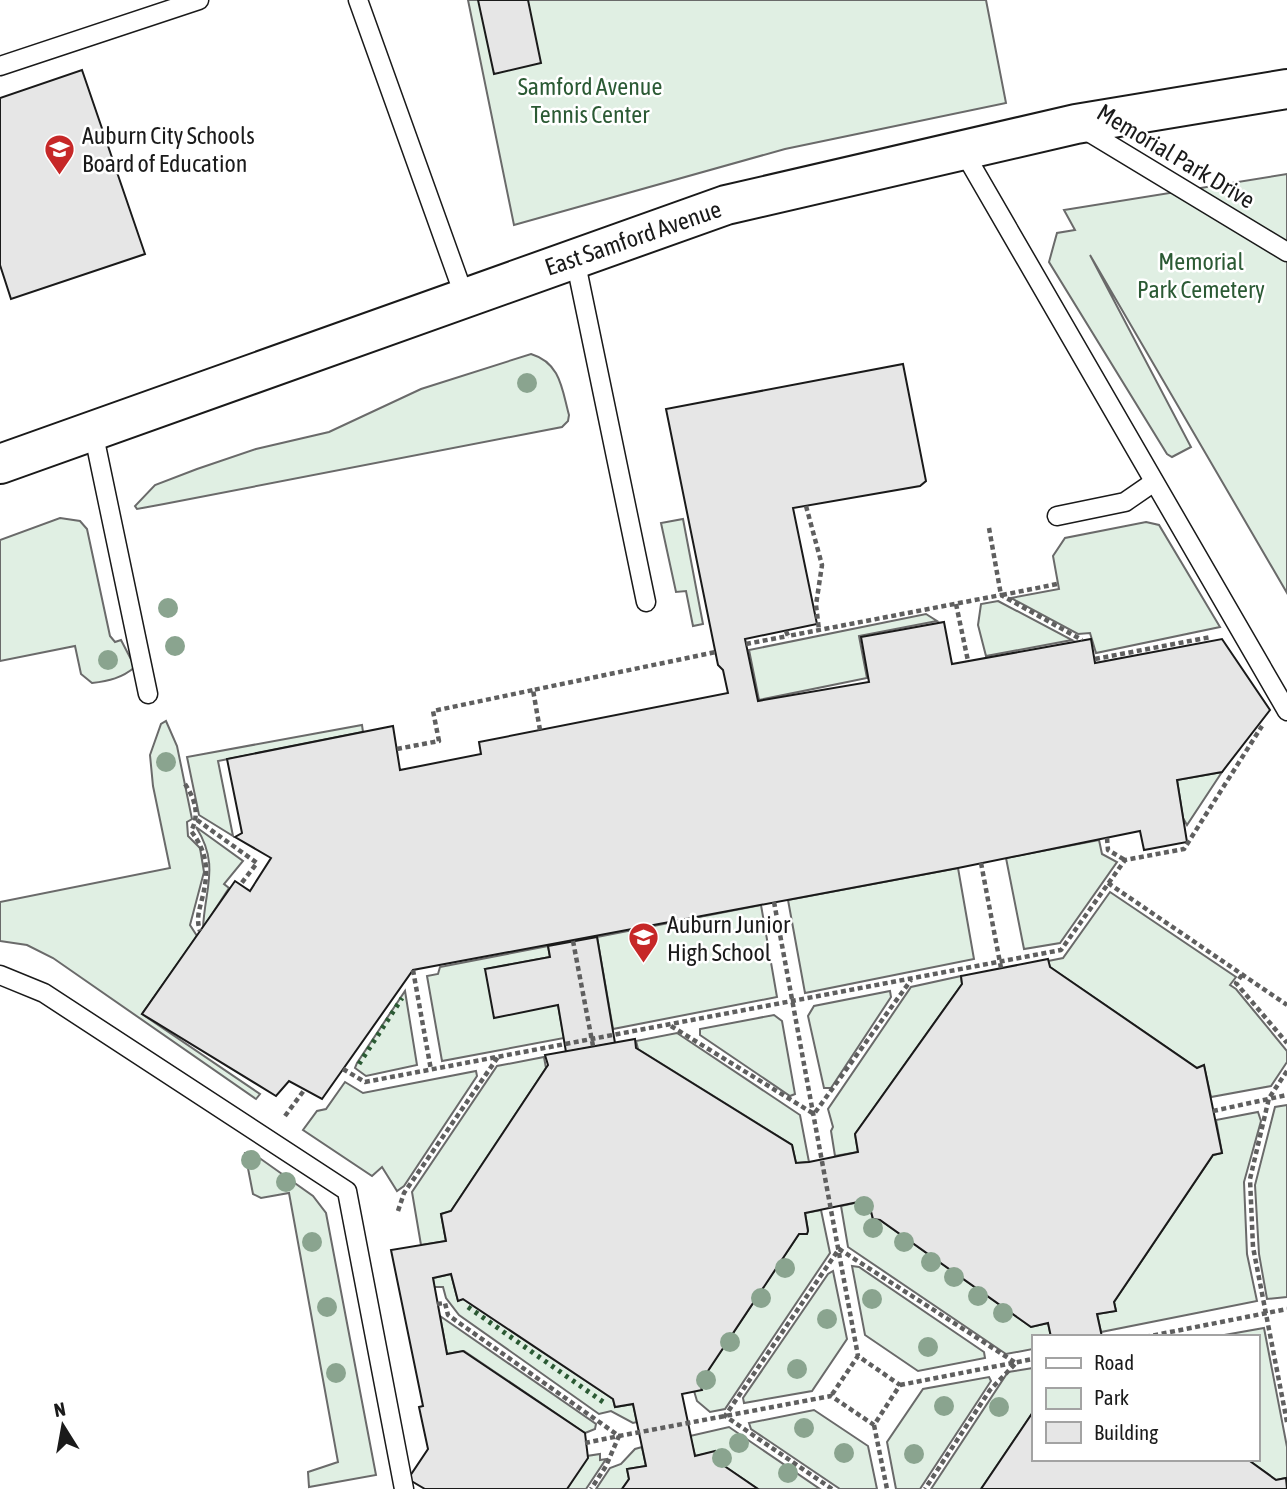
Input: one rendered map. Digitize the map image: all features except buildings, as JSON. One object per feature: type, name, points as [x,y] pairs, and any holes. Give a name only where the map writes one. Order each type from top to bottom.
[{"type":"street","name":"East Samford Avenue","points":[[0,464],[726,205],[1076,124],[1287,89]]},
{"type":"lane","points":[[0,65],[200,0]]},
{"type":"lane","points":[[358,0],[465,298]]},
{"type":"lane","name":"Memorial Park Drive","points":[[1076,124],[1287,252]]},
{"type":"lane","points":[[962,149],[1287,711]]},
{"type":"lane","points":[[575,259],[646,601]]},
{"type":"lane","points":[[93,430],[148,694]]},
{"type":"lane","points":[[1057,516],[1125,502],[1154,482]]},
{"type":"lane","points":[[0,975],[44,993],[346,1191],[404,1489]]},
{"type":"path","points":[[806,506],[822,565],[816,605],[819,630]]},
{"type":"path","points":[[989,528],[1001,596]]},
{"type":"path","points":[[746,644],[787,634],[1056,585]]},
{"type":"path","points":[[1001,596],[1082,640]]},
{"type":"path","points":[[956,604],[968,661]]},
{"type":"path","points":[[1095,659],[1223,634]]},
{"type":"path","points":[[397,749],[439,741],[433,711],[716,652]]},
{"type":"path","points":[[533,690],[540,730]]},
{"type":"path","points":[[1107,838],[1108,850],[1125,860],[1184,849],[1264,722]]},
{"type":"path","points":[[185,784],[192,795],[197,820],[191,831],[202,846],[207,862],[205,889],[196,920],[200,931]]},
{"type":"path","points":[[197,820],[257,863],[240,885]]},
{"type":"path","points":[[343,1069],[365,1082],[591,1038],[793,1003],[1061,950],[1125,860]]},
{"type":"path","points":[[981,863],[1001,968]]},
{"type":"path","points":[[1108,883],[1287,1005]]},
{"type":"path","points":[[774,902],[858,1356],[831,1396]]},
{"type":"path","points":[[573,941],[593,1046]]},
{"type":"path","points":[[413,970],[431,1070]]},
{"type":"path","points":[[1242,975],[1236,983],[1287,1043]]},
{"type":"path","points":[[814,1114],[912,979]]},
{"type":"path","points":[[670,1025],[814,1114]]},
{"type":"path","points":[[398,1211],[404,1193],[498,1056]]},
{"type":"path","points":[[1287,1071],[1269,1098],[1250,1179],[1253,1247],[1287,1422]]},
{"type":"path","points":[[281,1122],[305,1089]]},
{"type":"path","points":[[1213,1111],[1287,1095]]},
{"type":"path","points":[[839,1249],[1016,1363]]},
{"type":"path","points":[[725,1416],[839,1249]]},
{"type":"path","points":[[438,1304],[445,1303],[448,1315],[619,1436]]},
{"type":"path","points":[[1155,1335],[1287,1309]]},
{"type":"path","points":[[858,1356],[900,1385],[1032,1359]]},
{"type":"path","points":[[925,1489],[990,1390],[1016,1363]]},
{"type":"path","points":[[887,1489],[874,1425],[900,1385]]},
{"type":"path","points":[[585,1443],[831,1396],[874,1425]]},
{"type":"path","points":[[725,1416],[832,1489]]},
{"type":"path","points":[[591,1489],[606,1466],[619,1436]]},
{"type":"green space","name":"Samford Avenue Tennis Center","points":[[468,0],[986,0],[1006,103],[785,149],[514,225]]},
{"type":"green space","name":"Memorial Park Cemetery","points":[[1287,174],[1287,593],[1090,255],[1191,447],[1172,457],[1167,454],[1049,262],[1057,233],[1075,230],[1064,210]]},
{"type":"green space","points":[[531,354],[549,364],[559,378],[569,415],[568,421],[562,427],[137,509],[135,506],[155,485],[256,449],[329,432],[421,389]]},
{"type":"green space","points":[[60,518],[80,521],[87,529],[110,636],[115,642],[121,640],[135,667],[115,678],[92,683],[81,674],[75,646],[0,661],[0,540]]},
{"type":"green space","points":[[683,519],[703,624],[693,626],[686,591],[676,592],[661,523]]},
{"type":"green space","points":[[1146,522],[1159,525],[1220,627],[1096,653],[1090,633],[1078,634],[1011,598],[1059,589],[1053,556],[1065,538]]},
{"type":"green space","points":[[998,601],[1072,640],[986,656],[978,625],[981,604]]},
{"type":"green space","points":[[926,614],[937,621],[859,636],[867,678],[759,700],[749,650]]},
{"type":"green space","points":[[166,721],[177,746],[192,819],[187,822],[188,836],[200,848],[204,872],[190,925],[197,936],[142,1014],[260,1094],[256,1099],[53,958],[27,945],[0,941],[0,902],[170,868],[153,786],[150,755],[161,724]]},
{"type":"green space","points":[[362,725],[363,732],[218,761],[233,836],[199,815],[187,757]]},
{"type":"green space","points":[[1222,772],[1187,825],[1183,818],[1177,780]]},
{"type":"green space","points":[[196,827],[243,861],[224,884],[229,888],[203,928],[209,865],[208,853]]},
{"type":"green space","points":[[1099,840],[1102,854],[1117,862],[1060,943],[1024,949],[1006,858]]},
{"type":"green space","points":[[958,868],[974,959],[805,993],[788,900]]},
{"type":"green space","points":[[1110,892],[1236,977],[1230,985],[1287,1051],[1287,1062],[1271,1086],[1211,1097],[1204,1066],[1197,1068],[1050,967],[1048,961],[1063,958]]},
{"type":"green space","points":[[761,905],[777,997],[613,1029],[597,937]]},
{"type":"green space","points":[[548,946],[550,957],[486,969],[558,1005],[564,1038],[442,1061],[427,976],[438,974],[440,967]]},
{"type":"green space","points":[[961,976],[962,984],[855,1134],[858,1152],[835,1156],[831,1131],[833,1127],[828,1109],[911,987]]},
{"type":"green space","points":[[405,991],[417,1065],[366,1076],[355,1068],[357,1063]]},
{"type":"green space","points":[[890,991],[891,997],[831,1088],[824,1088],[808,1016],[814,1006]]},
{"type":"green space","points":[[774,1015],[782,1021],[795,1094],[790,1096],[700,1035],[700,1029]]},
{"type":"green space","points":[[677,1033],[800,1115],[809,1162],[796,1163],[792,1145],[638,1049],[636,1041]]},
{"type":"green space","points":[[544,1057],[546,1068],[451,1211],[441,1214],[446,1241],[421,1245],[412,1192],[497,1066]]},
{"type":"green space","points":[[476,1071],[477,1076],[404,1186],[397,1191],[382,1167],[372,1176],[303,1130],[317,1111],[326,1109],[345,1082],[363,1093]]},
{"type":"green space","points":[[1287,1105],[1287,1297],[1267,1299],[1259,1254],[1255,1185],[1275,1107]]},
{"type":"green space","points":[[1258,1112],[1261,1121],[1244,1182],[1247,1254],[1257,1301],[1101,1332],[1097,1314],[1116,1311],[1114,1302],[1213,1155],[1222,1153],[1216,1120]]},
{"type":"green space","points":[[251,1152],[313,1196],[326,1213],[376,1475],[309,1487],[308,1472],[338,1462],[289,1193],[261,1198],[253,1194],[245,1153]]},
{"type":"green space","points":[[868,1200],[873,1219],[880,1220],[1031,1327],[1048,1323],[1051,1335],[1032,1335],[1032,1349],[1006,1354],[848,1247],[841,1206]]},
{"type":"green space","points":[[821,1210],[830,1253],[725,1409],[710,1412],[697,1401],[694,1391],[799,1234],[807,1233],[805,1213]]},
{"type":"green space","points":[[852,1266],[859,1267],[984,1352],[985,1358],[918,1371],[865,1335]]},
{"type":"green space","points":[[833,1271],[847,1339],[812,1391],[744,1403],[743,1398],[828,1274]]},
{"type":"green space","points":[[451,1274],[458,1301],[463,1299],[613,1399],[615,1407],[633,1404],[637,1422],[633,1423],[611,1411],[599,1414],[459,1315],[446,1298],[443,1287],[434,1287],[433,1278]]},
{"type":"green space","points":[[440,1316],[596,1424],[595,1429],[585,1433],[464,1351],[447,1354]]},
{"type":"green space","points":[[1264,1328],[1287,1447],[1287,1483],[1286,1478],[1276,1480],[1250,1461],[1259,1461],[1259,1335],[1224,1335]]},
{"type":"green space","points":[[1032,1368],[1032,1413],[981,1489],[931,1489],[1008,1372]]},
{"type":"green space","points":[[989,1377],[991,1381],[920,1489],[896,1489],[887,1442],[923,1389]]},
{"type":"green space","points":[[814,1410],[868,1446],[877,1489],[840,1489],[751,1429],[749,1423]]},
{"type":"green space","points":[[729,1427],[820,1489],[758,1489],[717,1461],[715,1452],[695,1456],[690,1436]]},
{"type":"green space","points":[[642,1447],[646,1466],[627,1469],[629,1479],[622,1489],[596,1489],[610,1468],[621,1464],[635,1449]]},
{"type":"green space","points":[[600,1454],[600,1460],[606,1459],[586,1489],[567,1489],[587,1456]]},
{"type":"hedge","points":[[359,1064],[402,998]]},
{"type":"hedge","points":[[468,1307],[606,1404]]},
{"type":"place","name":"Auburn City Schools Board of Education","points":[[59,176]]},
{"type":"place","name":"Auburn Junior High School","points":[[644,965]]}]
